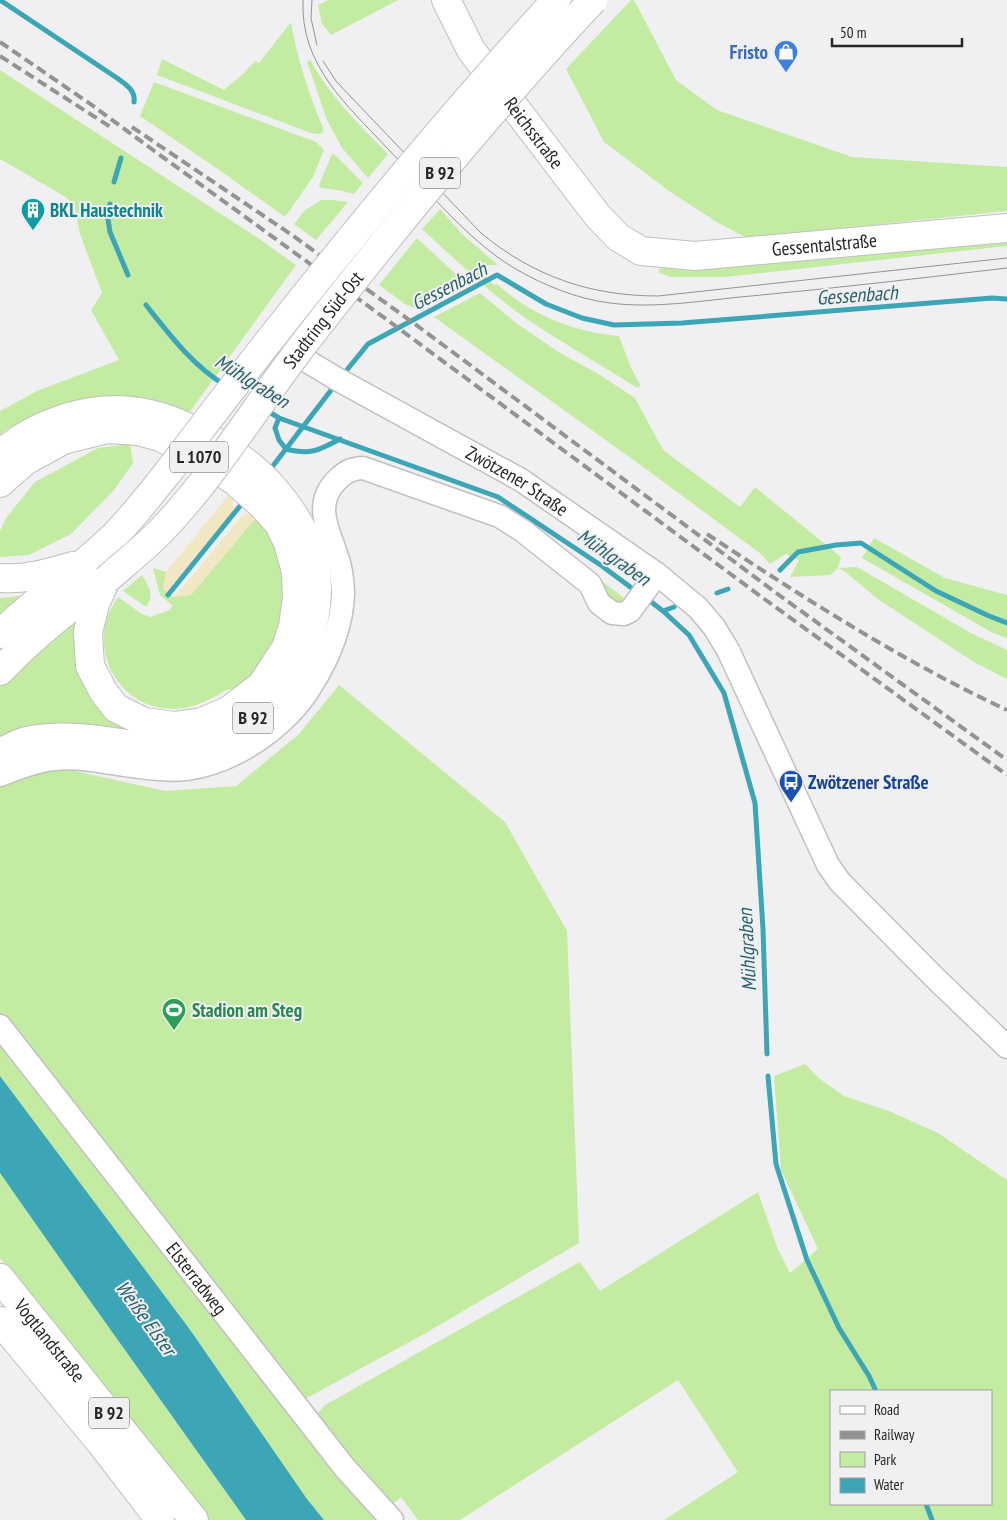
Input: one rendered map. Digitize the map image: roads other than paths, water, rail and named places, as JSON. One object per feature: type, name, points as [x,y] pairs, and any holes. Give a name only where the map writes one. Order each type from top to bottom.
[{"type":"main road","name":"Reichsstraße","points":[[446,0],[471,50],[597,215],[618,237],[641,251]]},
{"type":"main road","name":"Stadtring Süd-Ost","points":[[0,634],[23,612],[114,536],[138,509],[270,339],[404,174],[556,0]]},
{"type":"main road","name":"Stadtring Süd-Ost","points":[[0,671],[22,647],[58,616],[106,580],[160,531],[200,486],[296,354],[381,244],[468,139],[545,51],[593,0]]},
{"type":"main road","name":"Gessentalstraße","points":[[641,251],[695,256],[1007,228]]},
{"type":"main road","points":[[0,455],[11,445],[51,423],[91,412],[130,411],[148,414],[167,429]]},
{"type":"main road","points":[[0,482],[25,461],[63,440],[108,429],[139,431],[167,429]]},
{"type":"main road","name":"L 1070","points":[[167,429],[212,440],[242,473],[268,496]]},
{"type":"main road","name":"B 92","points":[[106,580],[95,604],[88,632],[90,666],[103,691],[116,708],[144,722],[174,726],[202,722],[228,712],[261,686],[286,648],[293,626],[297,598],[296,572],[288,543],[268,496]]},
{"type":"main road","name":"B 92","points":[[0,752],[26,742],[63,737],[160,748],[185,747],[208,741],[230,732],[250,721],[273,702],[291,680],[303,657],[315,621],[317,593],[315,567],[300,524],[268,496]]},
{"type":"main road","name":"B 92","points":[[0,578],[15,580],[84,562]]},
{"type":"main road","name":"Vogtlandstraße","points":[[0,1278],[194,1520]]},
{"type":"main road","name":"Vogtlandstraße","points":[[0,1321],[100,1442],[160,1520]]},
{"type":"street","name":"Zwötzener Straße","points":[[270,339],[398,413],[468,449],[521,480],[653,580],[698,608],[714,627],[728,650],[828,865],[840,882],[936,979],[1007,1047]]},
{"type":"street","name":"Zwötzener Straße","points":[[0,775],[47,759],[72,758],[153,768],[186,768],[213,762],[267,735],[293,711],[310,688],[324,664],[335,636],[341,613],[343,594],[341,571],[325,520],[324,506],[327,494],[334,483],[352,469],[363,468],[499,516],[523,531],[590,584],[600,603],[612,612],[624,614],[630,611],[653,580]]},
{"type":"street","name":"Elsterradweg","points":[[3,1030],[345,1468],[392,1520]]},
{"type":"water","name":"Weiße Elster","points":[[0,1076],[191,1331],[307,1499],[324,1520],[246,1520],[0,1173]]},
{"type":"waterway","name":"Mühlgraben","points":[[0,0],[123,83],[132,91],[134,102]]},
{"type":"waterway","name":"Mühlgraben","points":[[114,182],[121,158]]},
{"type":"waterway","name":"Mühlgraben","points":[[110,204],[108,219],[110,232],[128,275]]},
{"type":"waterway","name":"Gessenbach","points":[[342,376],[368,344],[497,275],[546,304],[582,318],[614,325],[682,323],[992,298],[1007,299]]},
{"type":"waterway","name":"Mühlgraben","points":[[146,305],[192,359],[202,369],[225,385]]},
{"type":"waterway","name":"Gessenbach","points":[[269,471],[335,385]]},
{"type":"waterway","name":"Mühlgraben","points":[[266,410],[279,418],[498,497],[602,566],[637,592]]},
{"type":"waterway","points":[[279,418],[275,428],[279,440],[286,449],[301,452],[314,451],[340,439]]},
{"type":"waterway","name":"Gessenbach","points":[[168,595],[244,501]]},
{"type":"waterway","points":[[780,570],[798,552],[836,545],[861,543],[936,591],[1007,623]]},
{"type":"waterway","points":[[717,593],[728,589]]},
{"type":"waterway","name":"Mühlgraben","points":[[646,598],[689,635],[724,693],[755,803],[763,929],[767,1054]]},
{"type":"waterway","points":[[663,611],[674,607]]},
{"type":"waterway","name":"Mühlgraben","points":[[768,1076],[776,1164],[807,1260],[839,1328],[876,1390]]},
{"type":"waterway","name":"Mühlgraben","points":[[926,1505],[932,1520]]},
{"type":"tram line","points":[[303,0],[304,23],[309,44],[317,64],[328,82],[356,115],[447,212],[479,243],[514,268],[560,290],[598,301],[645,305],[699,302],[1007,268]]},
{"type":"tram line","points":[[312,0],[311,18],[317,45]]},
{"type":"tram line","points":[[323,61],[336,81],[481,233],[521,261],[564,281],[609,292],[658,296],[1007,258]]},
{"type":"railway","points":[[0,42],[89,103],[386,319],[763,598],[1007,775]]},
{"type":"railway","points":[[0,56],[112,128]]},
{"type":"railway","points":[[132,127],[292,235],[779,595],[1007,760]]},
{"type":"railway","points":[[707,534],[854,628],[929,671],[1007,710]]},
{"type":"place","name":"Fristo","points":[[786,73]]},
{"type":"place","name":"BKL Haustechnik","points":[[33,231]]},
{"type":"place","name":"Zwötzener Straße","points":[[791,803]]},
{"type":"place","name":"Stadion am Steg","points":[[174,1031]]}]
